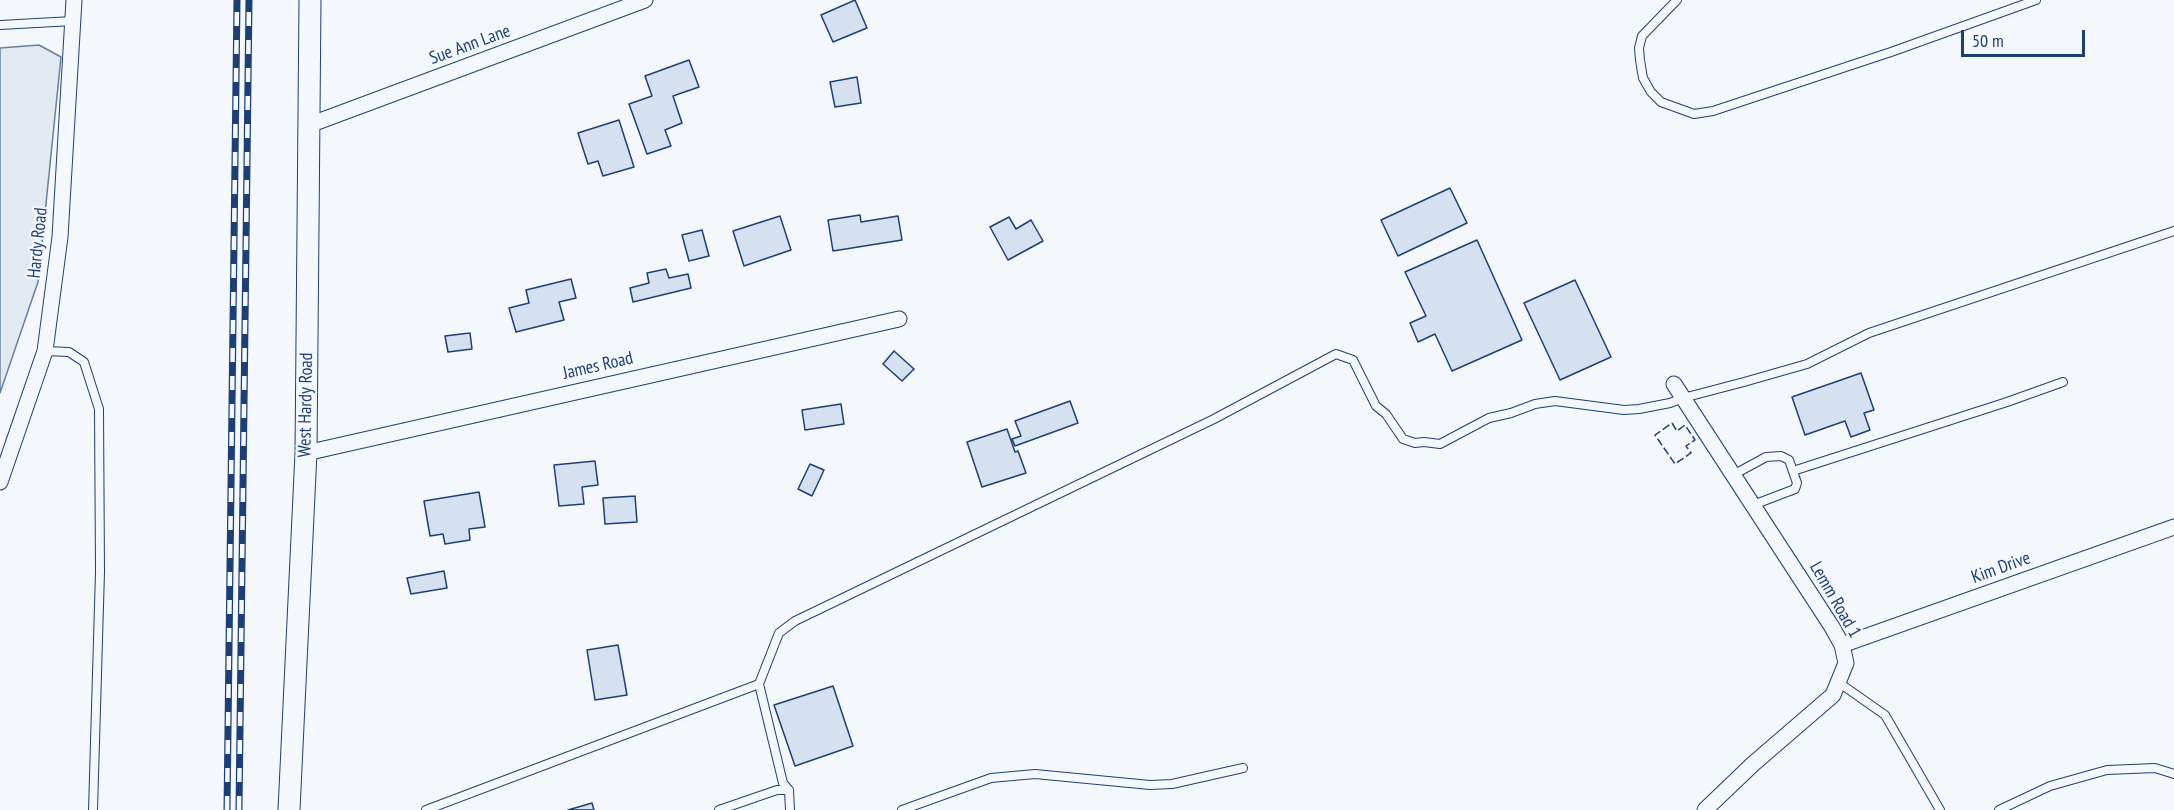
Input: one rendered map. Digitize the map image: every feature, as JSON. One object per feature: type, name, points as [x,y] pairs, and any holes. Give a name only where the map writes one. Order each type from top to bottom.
[{"type":"main road","name":"West Hardy Road","points":[[289,810],[306,453],[310,0]]},
{"type":"street","name":"Hardy Road","points":[[0,482],[45,351],[60,237],[74,0]]},
{"type":"street","name":"Sue Ann Lane","points":[[309,126],[645,0]]},
{"type":"street","name":"James Road","points":[[306,453],[898,319]]},
{"type":"street","name":"Lemm Road 1","points":[[1674,384],[1832,627],[1842,645],[1846,663],[1833,695],[1753,764],[1705,810]]},
{"type":"street","name":"Kim Drive","points":[[1842,645],[2174,527]]},
{"type":"lane","points":[[1677,0],[1641,36],[1640,60],[1643,78],[1661,102],[1694,114],[1713,111],[1891,52],[2036,0]]},
{"type":"lane","points":[[0,25],[73,21]]},
{"type":"lane","points":[[790,810],[789,790],[783,783],[759,684],[779,633],[795,621],[1214,419],[1336,354],[1353,360],[1376,406],[1386,414],[1403,439],[1415,443],[1440,444],[1489,417],[1511,413],[1534,404],[1555,401],[1624,410],[1670,403],[1807,364],[1869,333],[2174,231]]},
{"type":"lane","points":[[45,351],[69,352],[84,362],[99,409],[100,572],[93,810]]},
{"type":"lane","points":[[1793,471],[2063,382]]},
{"type":"lane","points":[[1733,475],[1766,457],[1781,456],[1789,460],[1797,483],[1795,489],[1753,505]]},
{"type":"lane","points":[[1838,682],[1885,715],[1940,810]]},
{"type":"lane","points":[[426,810],[759,684]]},
{"type":"lane","points":[[902,810],[992,778],[1035,774],[1150,785],[1172,784],[1243,768]]},
{"type":"lane","points":[[1999,810],[2050,786],[2107,770],[2156,768],[2174,774]]},
{"type":"lane","points":[[719,810],[777,790],[789,790]]},
{"type":"shaded area","points":[[39,45],[61,57],[38,282],[0,393],[0,48]]},
{"type":"building","points":[[855,0],[867,28],[833,42],[821,15]]},
{"type":"building","points":[[689,60],[699,87],[673,96],[682,123],[665,130],[671,146],[647,154],[629,104],[652,96],[645,76]]},
{"type":"building","points":[[857,77],[861,103],[835,107],[830,82]]},
{"type":"building","points":[[619,120],[634,167],[603,176],[598,161],[588,164],[578,133]]},
{"type":"building","points":[[1450,188],[1467,223],[1398,256],[1381,220]]},
{"type":"building","points":[[860,215],[861,222],[898,216],[902,240],[833,251],[828,220]]},
{"type":"building","points":[[780,216],[791,250],[744,266],[733,231]]},
{"type":"building","points":[[1009,217],[1016,229],[1031,220],[1043,241],[1008,260],[990,227]]},
{"type":"building","points":[[702,230],[709,256],[689,261],[682,235]]},
{"type":"building","points":[[1477,240],[1522,340],[1452,371],[1435,334],[1418,342],[1410,323],[1426,316],[1405,272]]},
{"type":"building","points":[[666,269],[669,278],[688,274],[691,288],[633,302],[630,288],[649,283],[647,273]]},
{"type":"building","points":[[571,279],[576,298],[559,302],[564,320],[516,332],[509,308],[529,303],[526,290]]},
{"type":"building","points":[[1575,280],[1611,357],[1560,380],[1524,303]]},
{"type":"building","points":[[470,333],[472,349],[448,352],[445,336]]},
{"type":"building","points":[[894,351],[914,369],[902,381],[883,364]]},
{"type":"building","points":[[1861,373],[1874,410],[1864,413],[1870,430],[1851,437],[1845,421],[1805,435],[1792,397]]},
{"type":"building","points":[[1070,401],[1078,423],[1015,446],[1012,439],[1021,436],[1015,421]]},
{"type":"building","points":[[841,404],[844,424],[805,430],[802,410]]},
{"type":"building","points":[[1007,429],[1026,473],[982,487],[967,442]]},
{"type":"building","points":[[595,461],[598,485],[582,487],[584,504],[559,506],[554,465]]},
{"type":"building","points":[[810,464],[824,470],[812,496],[798,489]]},
{"type":"building","points":[[479,492],[485,527],[469,529],[470,540],[445,544],[443,534],[430,536],[424,501]]},
{"type":"building","points":[[635,496],[637,522],[605,524],[603,498]]},
{"type":"building","points":[[444,571],[447,588],[411,594],[407,578]]},
{"type":"building","points":[[618,645],[627,695],[595,700],[587,650]]},
{"type":"building","points":[[833,686],[853,746],[795,766],[774,705]]},
{"type":"building","points":[[592,803],[594,810],[568,810]]},
{"type":"railway","points":[[227,810],[237,0]]},
{"type":"railway","points":[[239,810],[249,0]]},
{"type":"fence","points":[[1672,423],[1677,431],[1685,425],[1695,440],[1686,446],[1691,453],[1675,464],[1655,435],[1672,423]]}]
